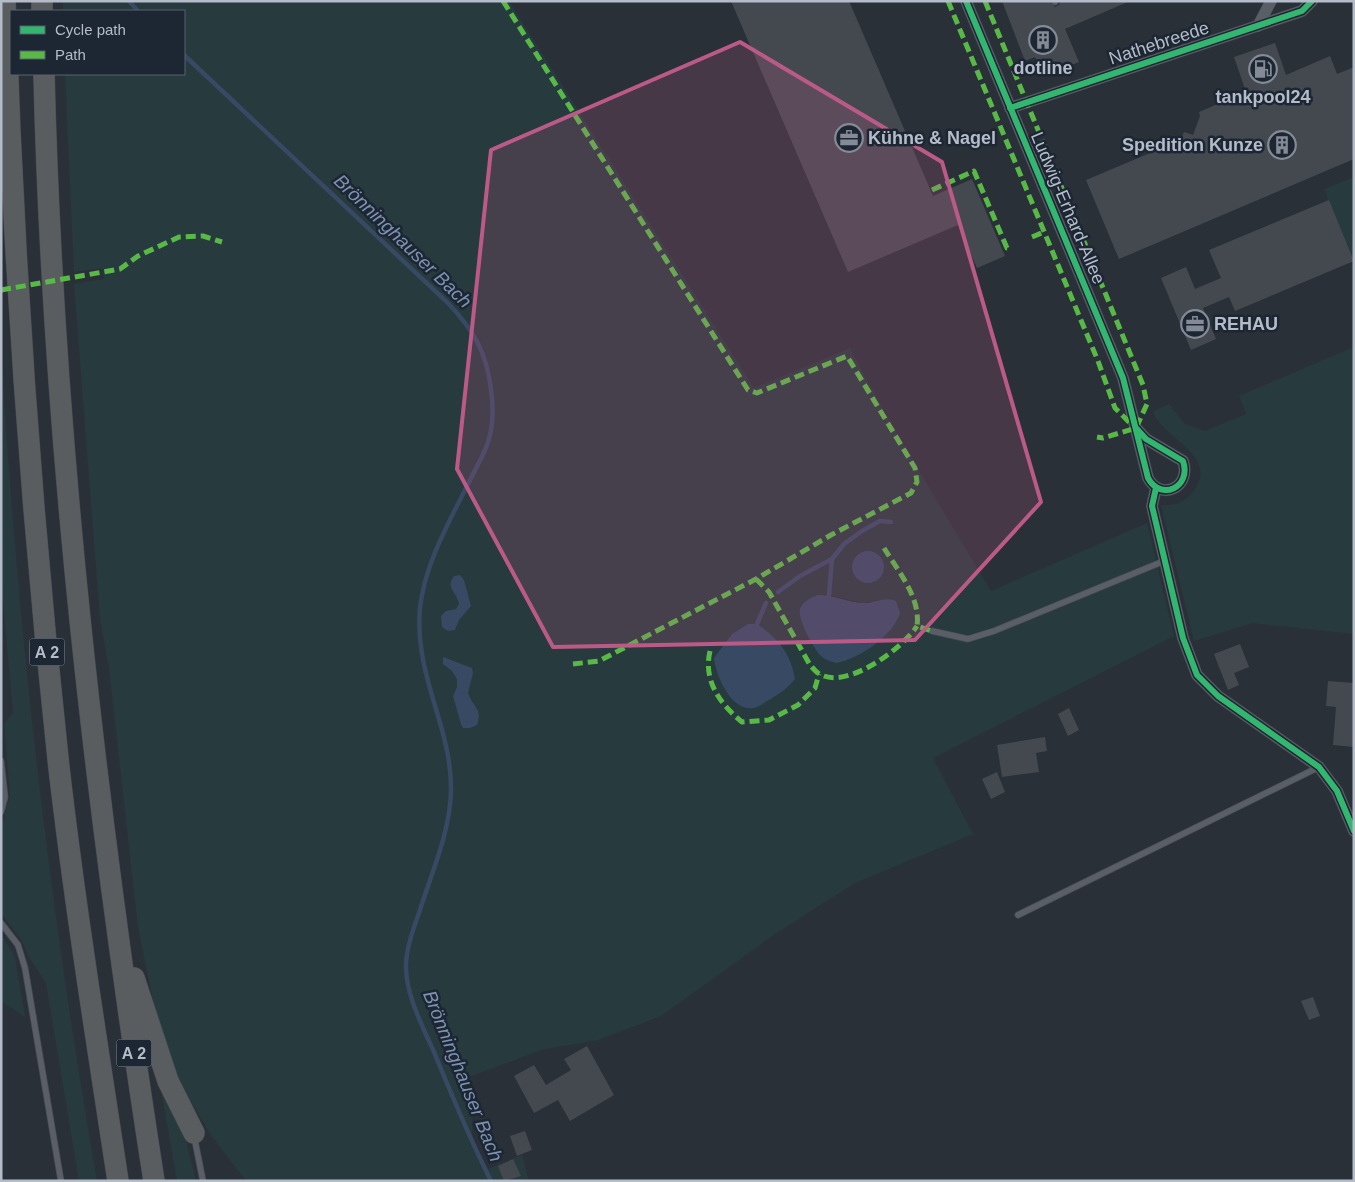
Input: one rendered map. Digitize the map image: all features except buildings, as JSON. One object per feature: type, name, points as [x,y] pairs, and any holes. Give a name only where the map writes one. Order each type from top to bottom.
[{"type":"highway","name":"A 2","points":[[4,1],[8,119],[24,393],[59,769],[81,940],[118,1181]]},
{"type":"highway","name":"A 2","points":[[44,75],[51,239],[70,505],[84,658],[116,925],[154,1181]]},
{"type":"highway","points":[[1,167],[8,119]]},
{"type":"highway","points":[[116,925],[168,1081],[194,1133]]},
{"type":"street","name":"Ludwig-Erhard-Allee","points":[[966,1],[1120,372],[1148,478],[1156,488]]},
{"type":"street","points":[[1258,26],[1271,1]]},
{"type":"street","name":"Nathebreede","points":[[1010,108],[1302,11],[1312,1]]},
{"type":"street","points":[[1136,428],[1146,439],[1179,458],[1184,466],[1183,480],[1180,486],[1173,490],[1156,488],[1152,506],[1183,638],[1197,675],[1218,696],[1319,767],[1337,791],[1354,831]]},
{"type":"lane","points":[[932,632],[968,638],[994,632],[1164,560]]},
{"type":"lane","points":[[1,761],[5,797],[1,812]]},
{"type":"lane","points":[[1018,915],[1319,767]]},
{"type":"lane","points":[[1,923],[18,945],[25,968],[61,1181]]},
{"type":"lane","points":[[194,1133],[203,1181]]},
{"type":"highlighted area","points":[[740,42],[942,162],[1041,502],[915,640],[553,647],[457,469],[491,150]]},
{"type":"green space","points":[[63,1],[509,1],[754,388],[850,348],[888,419],[991,591],[1147,523],[1174,636],[933,758],[973,834],[855,883],[775,934],[661,1016],[598,1040],[541,1050],[469,1077],[473,1101],[467,1104],[472,1117],[473,1135],[488,1169],[522,1155],[529,1181],[246,1181],[211,1135],[177,1075],[155,1010],[138,927],[109,668],[100,619],[74,284],[104,279],[103,268],[74,272],[65,75],[185,75],[185,10],[63,10]],"holes":[[[829,595],[863,603],[873,602],[889,632],[847,660],[836,661],[827,658],[818,650],[799,616]]]},
{"type":"green space","points":[[1354,177],[1354,260],[1324,189]]},
{"type":"green space","points":[[1354,347],[1354,634],[1252,623],[1194,641],[1161,505],[1178,503],[1189,496],[1199,480],[1200,469],[1196,458],[1159,422],[1153,412],[1169,404],[1185,424],[1205,431],[1246,414],[1239,396]]},
{"type":"green space","points":[[1,348],[16,557],[37,766],[64,974],[97,1181],[79,1181],[46,983],[29,957],[21,939],[1,914],[1,826],[10,796],[4,723],[13,713],[1,580]]},
{"type":"green space","points":[[1,934],[15,957],[25,1017],[1,1001]]},
{"type":"green space","points":[[159,1078],[186,1141],[196,1181],[177,1181]]},
{"type":"water","points":[[868,551],[874,552],[879,556],[883,561],[883,573],[879,578],[874,582],[868,583],[862,582],[857,578],[853,573],[852,567],[853,561],[857,556],[862,552]]},
{"type":"water","points":[[460,575],[464,580],[471,606],[459,620],[455,630],[448,631],[442,627],[441,616],[446,611],[456,609],[459,604],[451,584],[454,576]]},
{"type":"water","points":[[818,595],[859,603],[869,603],[884,599],[892,600],[896,601],[900,613],[896,622],[883,638],[855,657],[836,663],[821,656],[810,641],[801,620],[801,606],[807,600]]},
{"type":"water","points":[[748,624],[757,624],[777,641],[787,654],[795,679],[781,692],[754,708],[746,708],[732,699],[721,683],[714,658],[732,634]]},
{"type":"water","points":[[443,657],[472,668],[473,673],[468,693],[479,715],[477,725],[463,728],[461,724],[453,696],[457,687],[457,679],[452,671],[443,664]]},
{"type":"waterway","name":"Brönninghauser Bach","points":[[129,1],[137,10]]},
{"type":"waterway","name":"Brönninghauser Bach","points":[[185,56],[448,303],[465,322],[477,342],[486,363],[493,406],[489,441],[433,557],[427,574],[420,608],[422,657],[446,745],[450,767],[451,791],[444,838],[411,938],[406,963],[406,975],[415,1009],[461,1117],[491,1181]]},
{"type":"waterway","points":[[778,592],[800,576],[832,559],[844,544],[862,531],[880,521],[891,522]]},
{"type":"waterway","points":[[829,595],[832,559]]},
{"type":"waterway","points":[[757,624],[766,603]]},
{"type":"marked path","points":[[503,1],[748,390],[757,393],[847,356],[915,468],[917,482],[911,493],[831,535],[756,579],[599,661],[573,664]]},
{"type":"marked path","points":[[948,1],[1098,361],[1115,408],[1134,427]]},
{"type":"marked path","points":[[985,1],[1143,385],[1147,404],[1136,428],[1103,438],[1097,437]]},
{"type":"marked path","points":[[932,190],[974,171],[1007,248],[1009,248]]},
{"type":"marked path","points":[[1032,237],[1044,232]]},
{"type":"marked path","points":[[1,290],[120,269],[138,256],[179,237],[203,236],[222,242]]},
{"type":"marked path","points":[[884,548],[902,575],[912,595],[916,605],[917,626],[932,631]]},
{"type":"marked path","points":[[756,579],[769,592],[810,665],[818,673],[829,677],[843,677],[872,665],[887,656],[917,626]]},
{"type":"marked path","points":[[710,651],[709,672],[715,691],[720,700],[742,722],[769,720],[798,705],[815,688],[819,674]]},
{"type":"cycle path","points":[[966,1],[1123,378],[1148,478],[1160,489],[1174,488],[1183,478],[1185,470],[1183,461],[1146,439],[1136,428]]},
{"type":"cycle path","points":[[1010,108],[1302,11],[1312,1]]},
{"type":"cycle path","points":[[1156,488],[1152,506],[1183,638],[1197,675],[1218,696],[1319,767],[1337,791],[1354,831]]},
{"type":"place","name":"dotline","points":[[1043,40]]},
{"type":"place","name":"tankpool24","points":[[1263,69]]},
{"type":"place","name":"Kühne & Nagel","points":[[849,138]]},
{"type":"place","name":"Spedition Kunze","points":[[1282,145]]},
{"type":"place","name":"REHAU","points":[[1195,324]]}]
